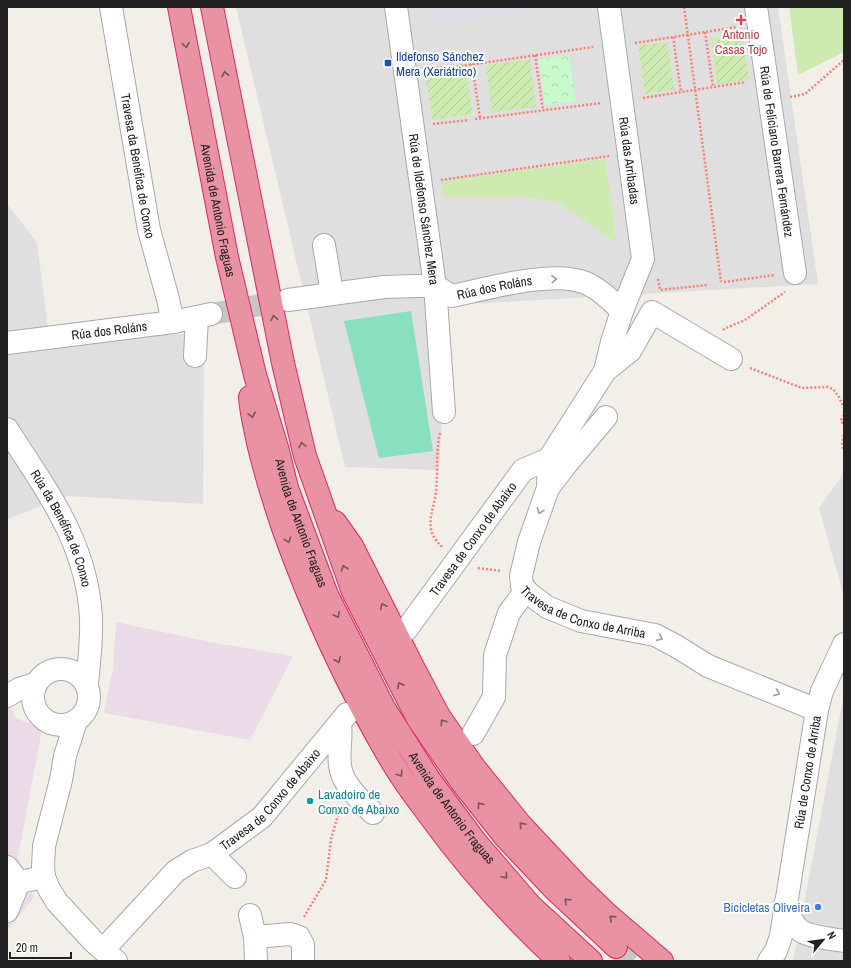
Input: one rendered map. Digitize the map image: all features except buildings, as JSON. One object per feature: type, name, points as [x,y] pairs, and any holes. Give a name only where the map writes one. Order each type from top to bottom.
[{"type":"highway","name":"Avenida de Antonio Fraguas","points":[[179,7],[227,257],[249,348],[290,495],[328,595],[384,708],[429,779],[475,841],[530,905],[591,961]]},
{"type":"highway","name":"Avenida de Antonio Fraguas","points":[[212,7],[283,363],[305,456],[352,592],[418,719],[460,780],[504,837],[554,889],[616,947]]},
{"type":"highway","points":[[249,348],[250,410],[266,473],[297,567],[350,686],[390,758],[444,836],[476,875],[559,961]]},
{"type":"highway","points":[[321,502],[352,546],[439,716],[474,767],[520,824],[551,858],[606,913],[662,961]]},
{"type":"street","name":"Travesa da Benéfica de Conxo","points":[[111,7],[149,230],[173,322]]},
{"type":"street","name":"Rúa de Ildefonso Sánchez Mera","points":[[396,7],[435,286],[444,412]]},
{"type":"street","name":"Rúa das Arribadas","points":[[609,7],[644,259],[622,311]]},
{"type":"street","name":"Rúa de Feliciano Barrera Fernández","points":[[756,7],[795,273]]},
{"type":"street","points":[[324,245],[332,293]]},
{"type":"street","name":"Rúa dos Roláns","points":[[435,286],[452,296],[536,279],[568,278],[588,283],[622,311]]},
{"type":"street","points":[[288,300],[384,287],[435,286]]},
{"type":"street","points":[[605,371],[622,311]]},
{"type":"street","points":[[549,459],[605,371],[630,351],[652,312],[731,359]]},
{"type":"street","name":"Rúa dos Roláns","points":[[7,343],[173,322],[204,316],[195,356]]},
{"type":"street","points":[[548,488],[606,417]]},
{"type":"street","name":"Rúa da Benéfica de Conxo","points":[[7,428],[58,509],[78,552],[88,593],[91,617],[91,638],[87,684],[90,697],[87,708],[81,718],[76,721],[65,756],[61,780],[44,846],[44,877],[57,902],[94,942],[110,956]]},
{"type":"street","name":"Travesa de Conxo de Arriba","points":[[549,459],[548,488],[529,542],[522,573],[522,586],[526,590],[547,607],[581,621],[655,635],[708,666],[817,710]]},
{"type":"street","name":"Travesa de Conxo de Abaixo","points":[[406,630],[523,470],[549,459]]},
{"type":"street","points":[[473,734],[494,697],[495,656],[508,613],[526,590]]},
{"type":"street","points":[[68,669],[91,638]]},
{"type":"street","name":"Rúa de Conxo de Arriba","points":[[781,936],[817,710],[822,691],[842,652]]},
{"type":"street","points":[[65,756],[56,735],[48,722],[36,711],[34,694],[45,673],[50,670],[62,668],[68,669],[82,677],[87,684]]},
{"type":"street","points":[[7,696],[18,689],[34,694]]},
{"type":"street","name":"Travesa de Conxo de Abaixo","points":[[110,956],[176,871],[192,861],[212,854],[262,817],[344,719],[340,763],[342,775],[347,785],[368,807]]},
{"type":"street","points":[[48,722],[55,725],[63,725],[76,721]]},
{"type":"street","name":"Travesa de Conxo de Abaixo","points":[[212,854],[235,877]]},
{"type":"street","points":[[7,911],[13,874],[44,877]]},
{"type":"street","points":[[785,904],[793,922],[801,931],[817,936],[844,941]]},
{"type":"street","points":[[250,915],[255,937],[256,961]]},
{"type":"street","points":[[255,937],[290,934],[300,937],[303,945],[303,961]]},
{"type":"street","points":[[769,961],[776,951],[781,936]]},
{"type":"street","points":[[780,961],[781,936]]},
{"type":"path","points":[[684,7],[722,282],[768,276]]},
{"type":"path","points":[[631,43],[740,27]]},
{"type":"path","points":[[705,32],[713,87]]},
{"type":"path","points":[[673,37],[681,92]]},
{"type":"path","points":[[419,70],[589,48]]},
{"type":"path","points":[[535,55],[543,110]]},
{"type":"path","points":[[770,103],[805,94],[844,60]]},
{"type":"path","points":[[472,64],[480,118]]},
{"type":"path","points":[[639,98],[748,82]]},
{"type":"path","points":[[475,119],[603,103]]},
{"type":"path","points":[[427,125],[469,120]]},
{"type":"path","points":[[447,179],[604,156]]},
{"type":"path","points":[[795,273],[788,290],[745,320],[726,328],[720,334],[720,344],[731,359],[756,370],[802,388],[834,389],[844,408],[842,420],[844,426]]},
{"type":"path","points":[[659,280],[660,290],[707,285]]},
{"type":"path","points":[[442,546],[435,539],[431,530],[430,519],[435,498],[438,442],[444,412]]},
{"type":"path","points":[[844,435],[842,445],[844,450]]},
{"type":"path","points":[[479,568],[502,571]]},
{"type":"path","points":[[300,937],[300,924],[326,880],[332,839],[341,805],[347,807],[368,807]]},
{"type":"shaded area","points":[[236,7],[778,7],[818,284],[449,305],[439,470],[345,467]]},
{"type":"shaded area","points":[[437,7],[543,7],[543,9],[439,24]]},
{"type":"shaded area","points":[[7,204],[37,242],[48,328],[204,335],[203,504],[68,496],[7,519]]},
{"type":"shaded area","points":[[844,473],[844,596],[819,508]]},
{"type":"shaded area","points":[[116,622],[210,642],[293,656],[250,740],[104,713],[113,668]]},
{"type":"shaded area","points":[[844,694],[844,961],[793,961]]},
{"type":"shaded area","points":[[7,703],[16,718],[42,729],[18,857],[34,897],[7,931]]},
{"type":"green space","points":[[789,7],[844,7],[844,52],[798,75]]},
{"type":"green space","points":[[742,33],[749,80],[717,84],[711,38]]},
{"type":"green space","points":[[667,42],[674,89],[645,94],[638,46]]},
{"type":"green space","points":[[569,55],[576,101],[545,105],[539,60]]},
{"type":"green space","points":[[530,59],[536,107],[492,112],[486,65]]},
{"type":"green space","points":[[465,68],[473,114],[433,120],[425,74]]},
{"type":"green space","points":[[605,159],[617,243],[557,202],[522,197],[443,197],[441,182]]},
{"type":"green space","points":[[411,311],[433,451],[379,458],[344,321]]},
{"type":"tunnel","points":[[211,314],[288,300]]},
{"type":"tunnel","points":[[616,947],[633,961]]},
{"type":"place","name":"Antonio Casas Tojo","points":[[741,20]]},
{"type":"place","name":"Ildefonso Sánchez Mera (Xeriátrico)","points":[[388,63]]},
{"type":"place","name":"Lavadoiro de Conxo de Abaixo","points":[[310,801]]},
{"type":"place","name":"Bicicletas Oliveira","points":[[818,907]]}]
